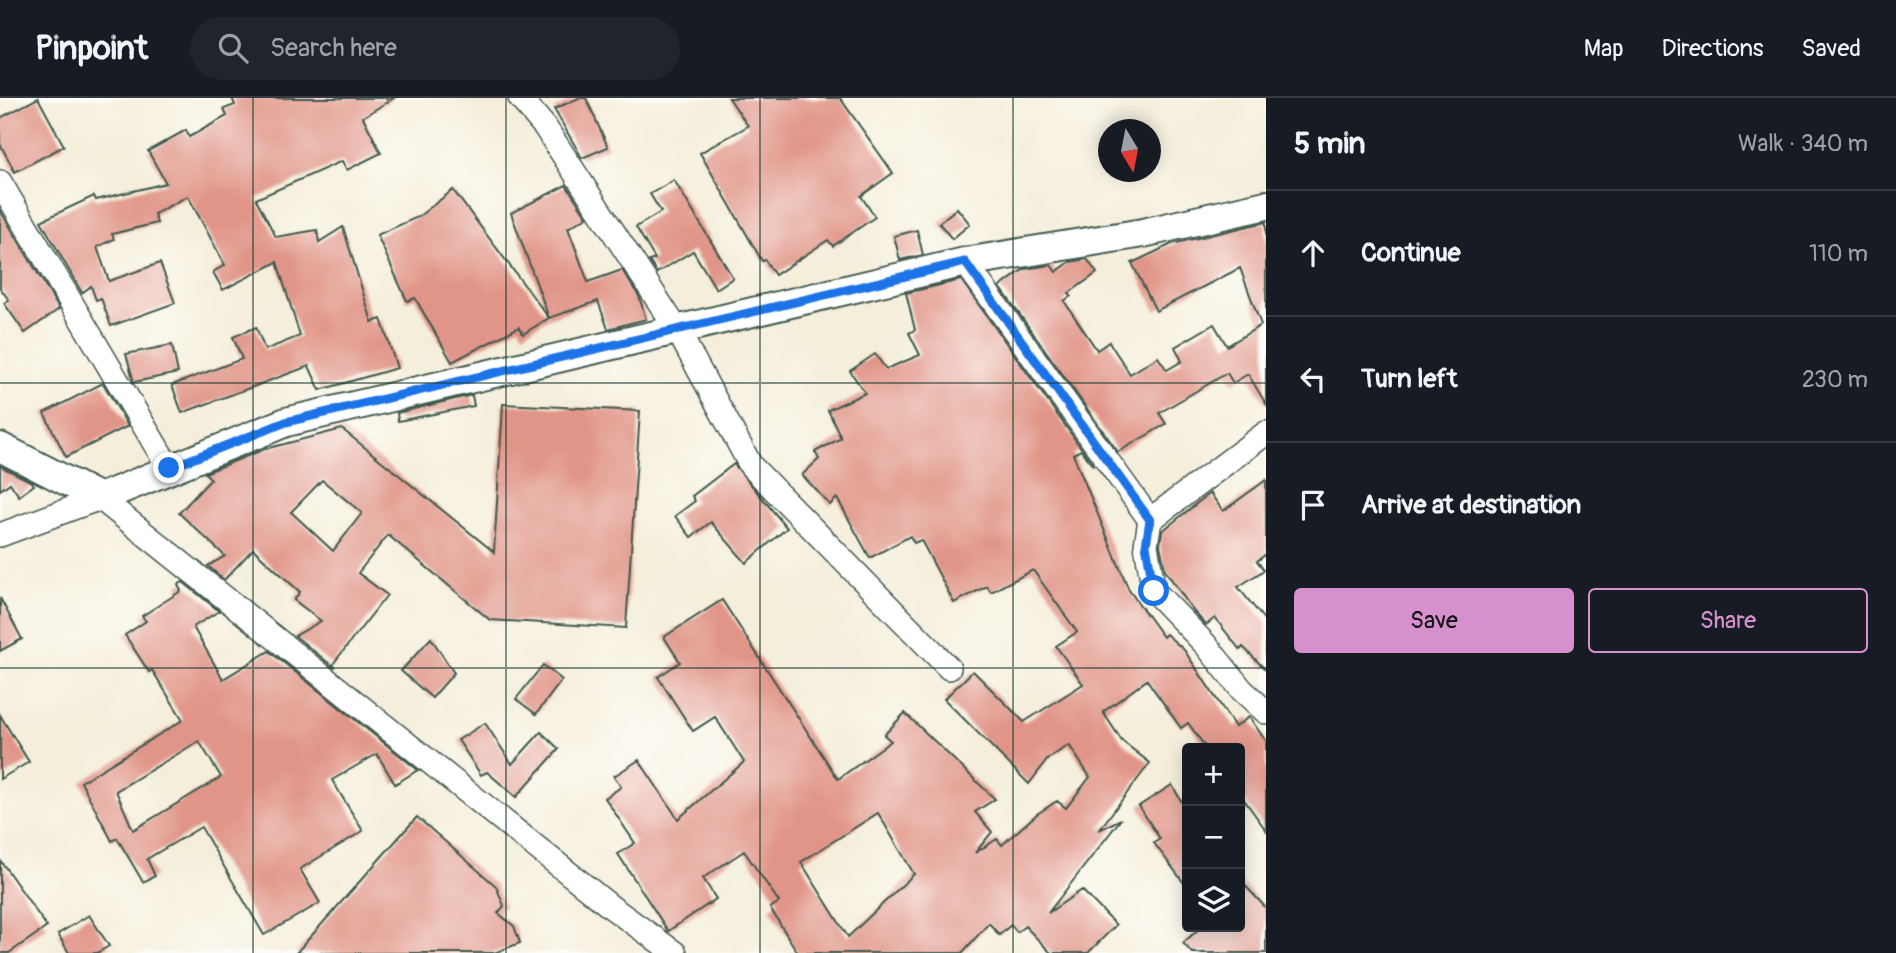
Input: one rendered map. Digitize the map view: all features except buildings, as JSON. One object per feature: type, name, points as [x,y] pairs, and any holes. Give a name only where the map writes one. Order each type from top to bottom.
[{"type":"street","points":[[520,98],[545,127],[678,331],[751,466],[949,668]]},
{"type":"street","points":[[0,182],[169,468]]},
{"type":"street","points":[[0,535],[100,498],[286,422],[965,262],[1143,233],[1266,205]]},
{"type":"street","points":[[965,262],[1150,520]]},
{"type":"street","points":[[1266,433],[1150,520],[1146,545],[1154,591],[1266,712]]},
{"type":"street","points":[[0,447],[100,498],[600,899],[675,953]]},
{"type":"route","points":[[169,468],[286,422],[965,262],[1150,520],[1146,545],[1154,591]]}]
